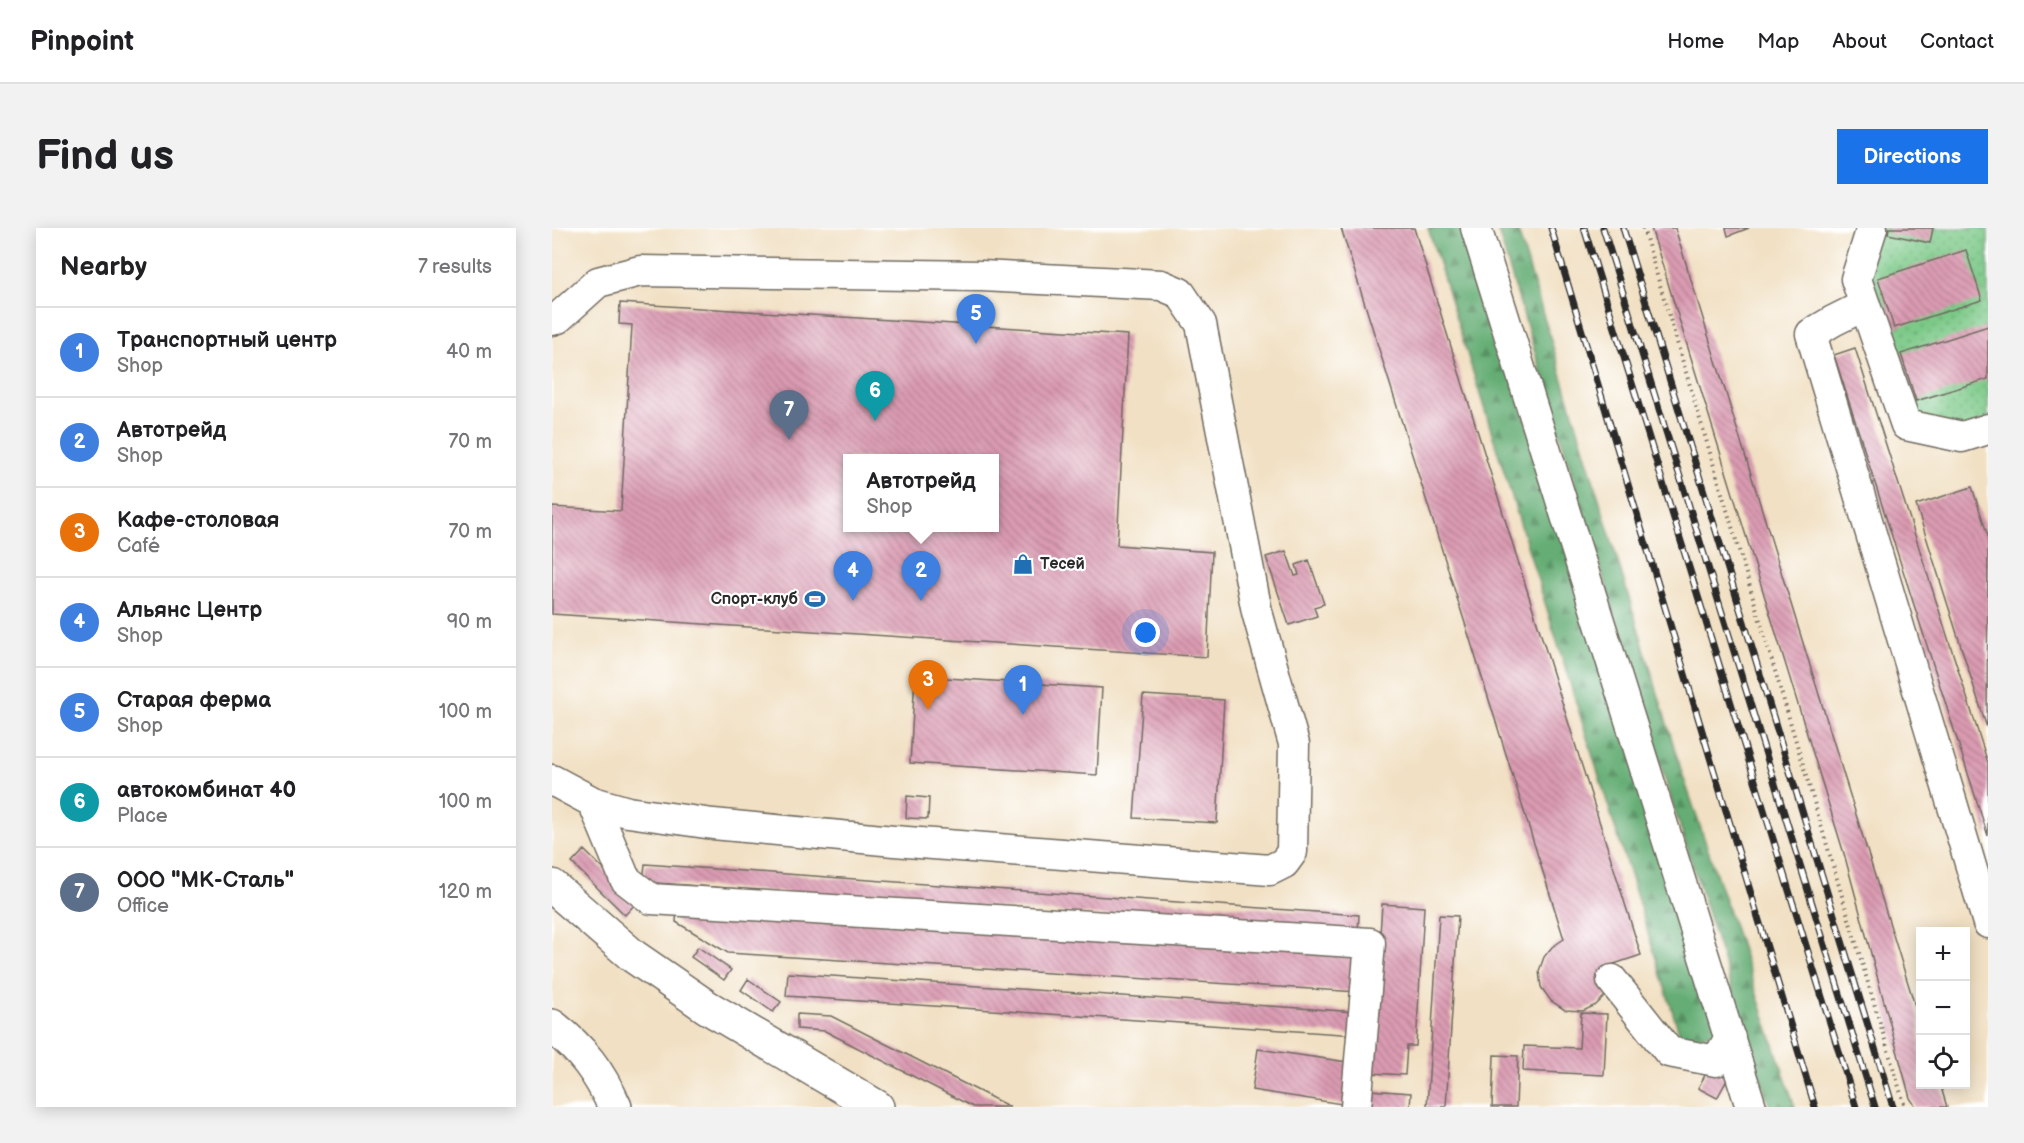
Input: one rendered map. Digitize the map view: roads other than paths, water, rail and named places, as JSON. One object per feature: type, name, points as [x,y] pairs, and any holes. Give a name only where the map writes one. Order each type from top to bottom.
[{"type":"main road","points":[[552,886],[633,956],[679,988],[707,1007],[877,1107]]},
{"type":"main road","points":[[552,1026],[574,1043],[603,1081],[615,1107]]},
{"type":"lane","points":[[1476,228],[1751,1107]]},
{"type":"lane","points":[[1872,228],[1856,279],[1906,425],[1962,437],[1988,429]]},
{"type":"lane","points":[[552,320],[558,318],[598,282],[640,271],[982,276],[1161,285],[1180,292],[1201,324],[1257,612],[1294,744],[1292,852],[1284,863],[1270,870],[894,841],[713,824],[628,812],[593,802],[552,780]]},
{"type":"lane","points":[[1865,305],[1811,334],[1988,923]]},
{"type":"lane","points":[[593,802],[625,879],[651,898],[1370,943],[1356,1107]]},
{"type":"lane","points":[[1612,980],[1669,1052],[1716,1061],[1730,1038]]},
{"type":"railway","points":[[1551,228],[1815,1107]]},
{"type":"railway","points":[[1584,228],[1856,1107]]},
{"type":"railway","points":[[1603,228],[1875,1107]]},
{"type":"railway","points":[[1623,228],[1893,1107]]},
{"type":"place","name":"Старая ферма","points":[[976,344]]},
{"type":"place","name":"автокомбинат 40","points":[[875,421]]},
{"type":"place","name":"ООО \"МК-Сталь\"","points":[[789,440]]},
{"type":"place","name":"Тесей","points":[[1023,564]]},
{"type":"place","name":"Спорт-клуб","points":[[815,599]]},
{"type":"place","name":"Альянс Центр","points":[[853,601]]},
{"type":"place","name":"Автотрейд","points":[[921,601]]},
{"type":"place","name":"Кафе-столовая","points":[[928,710]]},
{"type":"place","name":"Транспортный центр","points":[[1023,715]]}]
